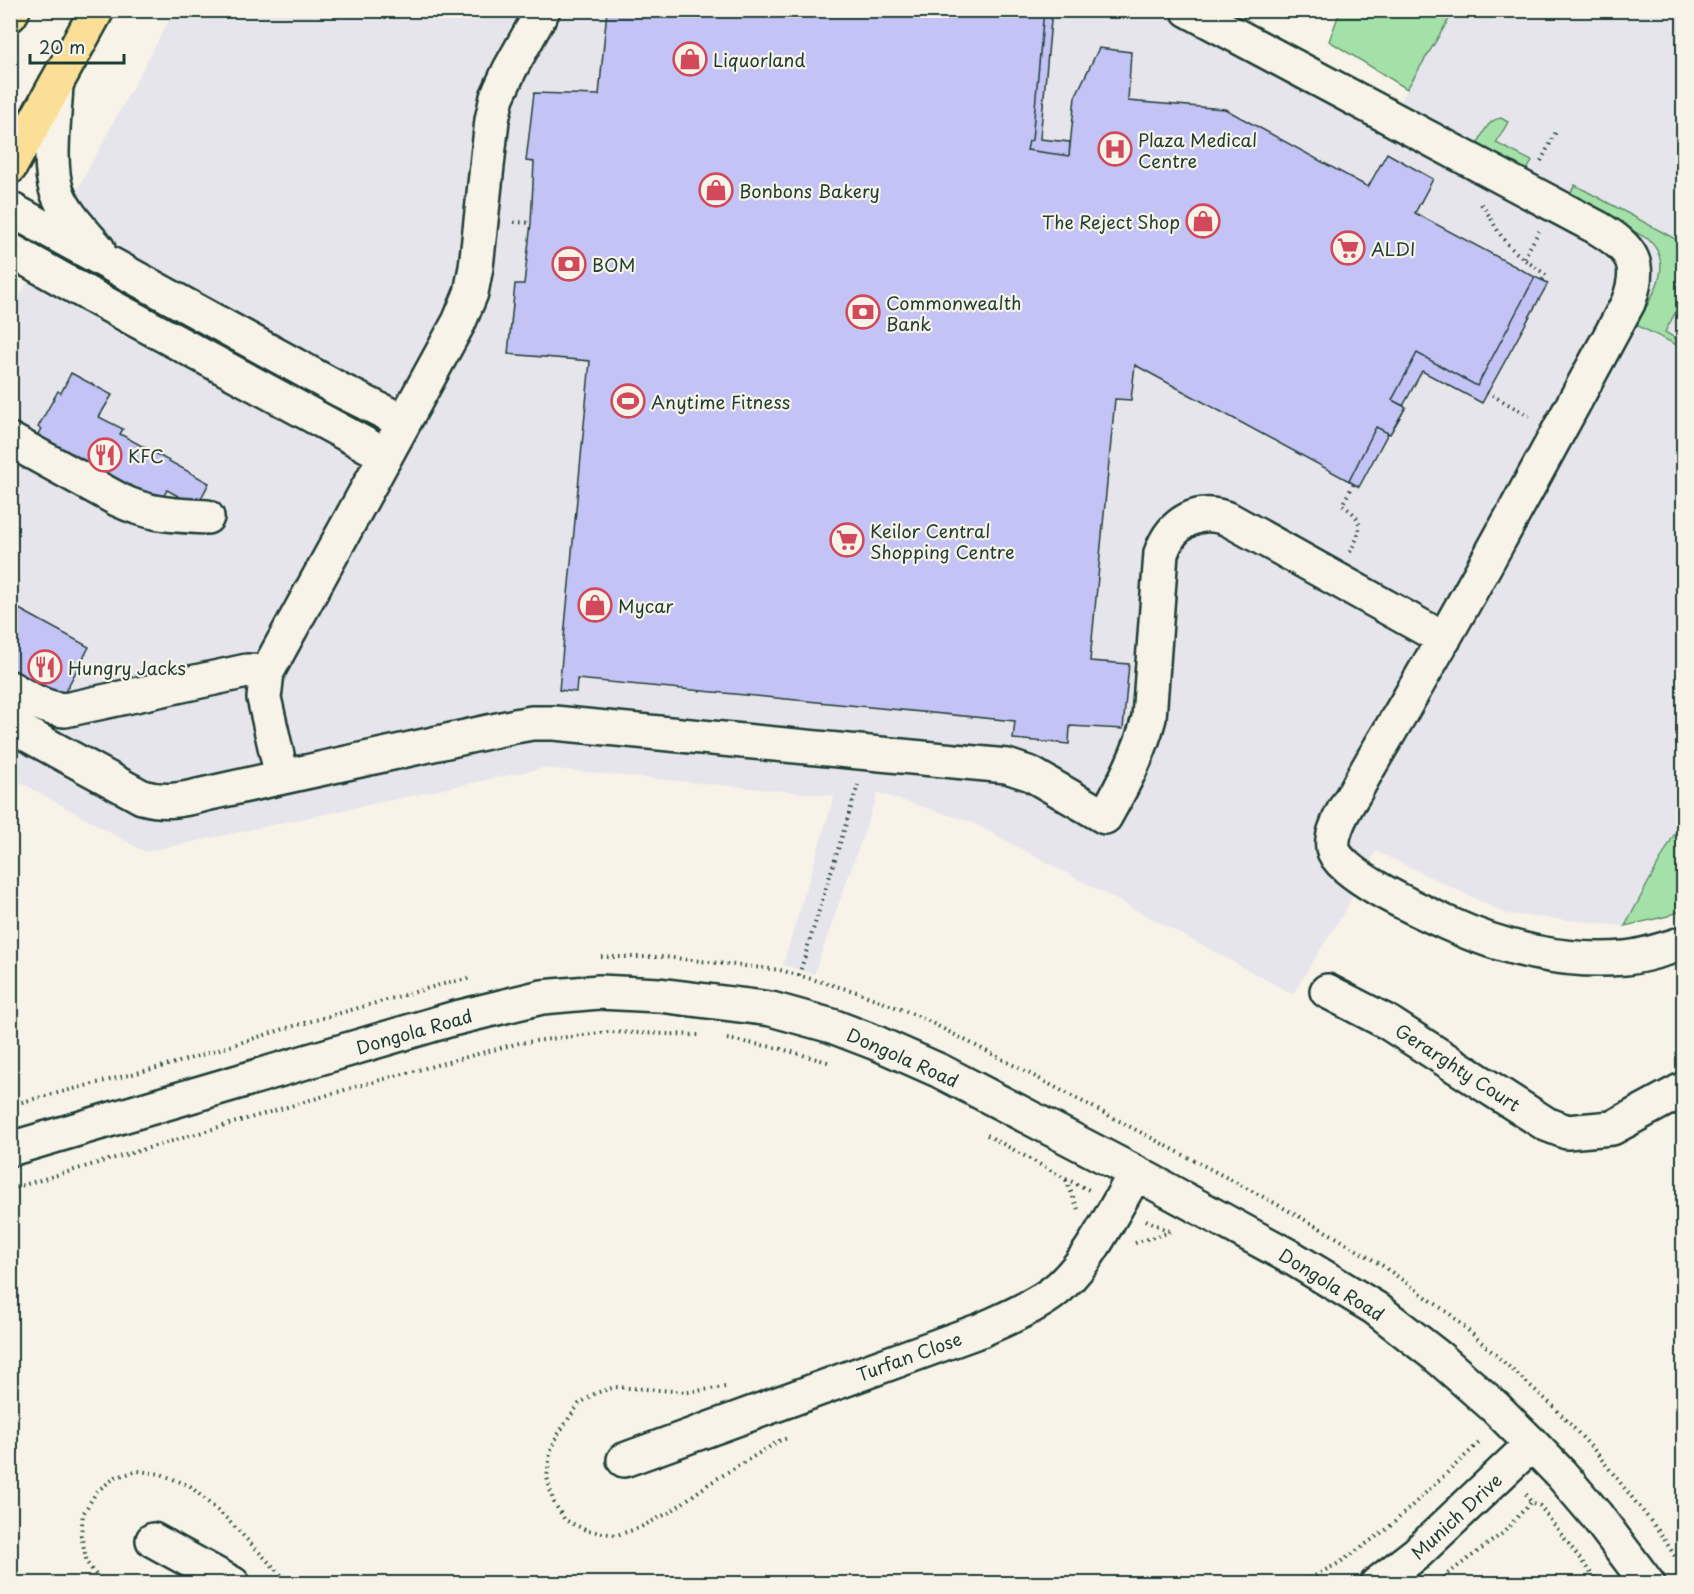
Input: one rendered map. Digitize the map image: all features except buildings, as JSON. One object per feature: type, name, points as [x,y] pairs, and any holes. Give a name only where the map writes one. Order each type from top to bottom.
[{"type":"main road","points":[[10,15],[13,10]]},
{"type":"main road","points":[[10,167],[97,10]]},
{"type":"street","points":[[282,777],[264,698],[267,672],[459,322],[471,293],[476,267],[489,142],[497,97],[543,10]]},
{"type":"street","points":[[1188,10],[1599,228],[1626,248],[1632,258],[1635,270],[1634,287],[1628,303],[1444,639],[1341,816],[1335,828],[1333,849],[1347,867],[1411,907],[1467,932],[1514,948],[1557,956],[1626,958],[1683,943]]},
{"type":"street","points":[[57,84],[52,161],[57,191],[69,214],[107,261]]},
{"type":"street","points":[[10,209],[340,390],[404,422]]},
{"type":"street","points":[[10,250],[385,455]]},
{"type":"street","points":[[10,440],[137,509],[157,514],[207,518]]},
{"type":"street","points":[[10,725],[142,797],[157,801],[171,801],[532,723],[554,723],[1007,766],[1017,768],[1105,817],[1144,739],[1149,718],[1161,553],[1165,540],[1183,522],[1205,514],[1230,520],[1444,639]]},
{"type":"street","points":[[10,688],[43,705],[65,710],[247,671],[267,672]]},
{"type":"street","name":"Gerarghty Court","points":[[1327,991],[1387,1022],[1546,1124],[1567,1132],[1612,1128],[1683,1089]]},
{"type":"street","name":"Dongola Road","points":[[10,1149],[452,1018],[542,997],[599,992],[659,995],[771,1009],[832,1026],[940,1071],[1136,1173],[1294,1259],[1375,1308],[1438,1357],[1495,1407],[1521,1455],[1562,1474],[1648,1584]]},
{"type":"street","name":"Turfan Close","points":[[624,1460],[981,1330],[1019,1313],[1051,1294],[1073,1274],[1092,1248],[1136,1173]]},
{"type":"street","name":"Munich Drive","points":[[1377,1584],[1417,1553],[1521,1455]]},
{"type":"street","points":[[153,1539],[233,1584]]},
{"type":"path","points":[[1496,225],[1508,245],[1545,275],[1542,281]]},
{"type":"path","points":[[1342,505],[1354,483]]},
{"type":"path","points":[[799,975],[857,789],[863,752]]},
{"type":"path","points":[[599,957],[665,957],[780,970],[856,992],[918,1017],[994,1055],[1271,1201],[1383,1266],[1451,1314],[1554,1407],[1595,1451],[1661,1534],[1683,1570]]},
{"type":"path","points":[[10,1105],[176,1063],[287,1028],[447,983],[480,976]]},
{"type":"path","points":[[10,1189],[358,1086],[519,1043],[608,1032],[709,1036]]},
{"type":"path","points":[[720,1038],[778,1048],[839,1066]]},
{"type":"path","points":[[986,1135],[1066,1179],[1171,1232],[1135,1242]]},
{"type":"path","points":[[1066,1179],[1079,1211]]},
{"type":"path","points":[[1473,1434],[1481,1441],[1521,1455],[1531,1502]]},
{"type":"path","points":[[1299,1584],[1339,1563],[1387,1529],[1481,1441]]},
{"type":"path","points":[[1435,1584],[1503,1533],[1531,1502]]},
{"type":"path","points":[[1531,1502],[1540,1506],[1599,1584]]},
{"type":"shaded area","name":"Keilor Central Shopping Centre","points":[[174,11],[1230,11],[1399,104],[1454,11],[1683,11],[1683,818],[1625,926],[1507,914],[1376,851],[1346,909],[1293,994],[971,822],[878,793],[814,974],[783,965],[834,796],[543,768],[145,852],[11,777],[11,312]]},
{"type":"green space","points":[[1340,10],[1454,11],[1407,89],[1329,41]]},
{"type":"green space","points":[[1501,118],[1508,122],[1496,143],[1532,161],[1526,172],[1477,145],[1489,125]]},
{"type":"green space","points":[[1575,185],[1677,240],[1683,229],[1683,298],[1665,332],[1683,343],[1683,348],[1636,325],[1654,293],[1661,271],[1656,249],[1648,239],[1569,195]]},
{"type":"green space","points":[[1683,818],[1683,910],[1625,926]]},
{"type":"place","name":"Liquorland","points":[[690,59]]},
{"type":"place","name":"Plaza Medical Centre","points":[[1115,149]]},
{"type":"place","name":"Bonbons Bakery","points":[[716,190]]},
{"type":"place","name":"The Reject Shop","points":[[1203,221]]},
{"type":"place","name":"ALDI","points":[[1348,248]]},
{"type":"place","name":"BOM","points":[[569,264]]},
{"type":"place","name":"Commonwealth Bank","points":[[863,312]]},
{"type":"place","name":"Anytime Fitness","points":[[628,401]]},
{"type":"place","name":"KFC","points":[[105,455]]},
{"type":"place","name":"Keilor Central Shopping Centre","points":[[847,540]]},
{"type":"place","name":"Mycar","points":[[595,605]]},
{"type":"place","name":"Hungry Jacks","points":[[45,667]]}]
